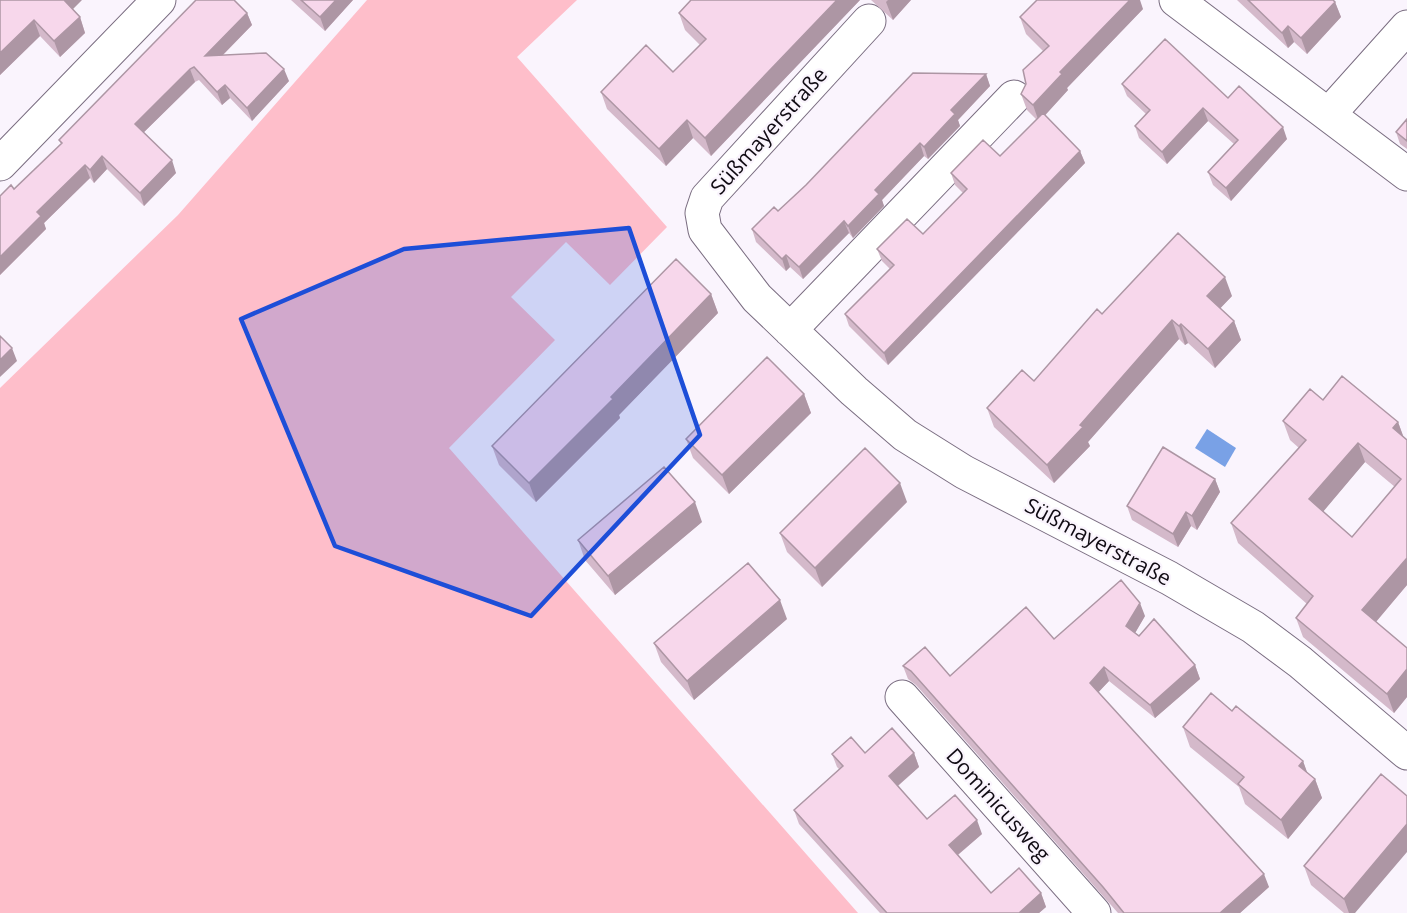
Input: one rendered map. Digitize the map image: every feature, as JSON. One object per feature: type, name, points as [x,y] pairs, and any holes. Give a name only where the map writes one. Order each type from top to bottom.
[{"type":"street","points":[[0,164],[159,0]]},
{"type":"street","points":[[1176,0],[1407,174]]},
{"type":"street","name":"Süßmayerstraße","points":[[869,21],[707,198],[702,213],[705,230],[738,275],[757,298],[790,330],[854,391],[905,435],[964,472],[1169,578],[1253,627],[1300,662],[1407,753]]},
{"type":"street","points":[[1329,114],[1407,27]]},
{"type":"street","points":[[790,330],[1014,97]]},
{"type":"street","name":"Dominicusweg","points":[[902,697],[1094,913]]},
{"type":"highlighted area","points":[[629,228],[700,435],[531,616],[335,546],[241,319],[404,249]]},
{"type":"shaded area","points":[[367,0],[577,0],[517,57],[667,227],[610,285],[566,242],[511,297],[555,340],[449,448],[858,913],[0,913],[0,388],[178,215]]},
{"type":"water","points":[[1207,429],[1236,448],[1225,467],[1195,448]]},
{"type":"building","points":[[0,0],[64,0],[80,17],[54,41],[34,20],[0,53]]},
{"type":"building","points":[[196,0],[234,0],[247,13],[205,56],[266,53],[284,69],[247,108],[225,85],[217,92],[194,67],[190,69],[135,124],[172,160],[140,193],[102,156],[90,170],[85,165],[37,212],[41,216],[0,257],[0,196],[11,185],[14,189],[62,143],[59,140]]},
{"type":"building","points":[[301,0],[336,0],[320,17]]},
{"type":"building","points":[[691,0],[837,0],[705,138],[687,120],[659,149],[601,92],[646,45],[673,72],[706,39],[679,13]]},
{"type":"building","points":[[1037,0],[1130,0],[1060,72],[1062,74],[1033,105],[1021,94],[1026,84],[1023,70],[1049,46],[1020,17]]},
{"type":"building","points":[[1248,0],[1333,0],[1335,2],[1301,38],[1288,26],[1282,33]]},
{"type":"building","points":[[1165,39],[1228,98],[1239,86],[1283,127],[1226,188],[1208,172],[1238,140],[1203,108],[1162,152],[1135,126],[1150,110],[1122,84]]},
{"type":"building","points":[[913,73],[986,74],[951,110],[955,114],[924,147],[920,143],[875,190],[879,194],[848,226],[844,221],[799,267],[786,255],[782,259],[752,229],[774,207],[778,211],[806,185]]},
{"type":"building","points":[[1043,113],[1080,151],[884,353],[845,314],[894,265],[877,249],[907,219],[923,234],[967,189],[951,173],[983,140],[1000,156]]},
{"type":"building","points":[[1407,119],[1407,141],[1396,132]]},
{"type":"building","points":[[1178,233],[1225,277],[1207,296],[1234,321],[1208,349],[1181,324],[1179,326],[1172,320],[1080,425],[1083,427],[1047,465],[987,408],[1022,370],[1034,381],[1097,309],[1102,314]]},
{"type":"building","points":[[676,259],[711,294],[611,397],[613,399],[529,483],[492,446]]},
{"type":"building","points":[[0,336],[12,348],[0,360]]},
{"type":"building","points":[[767,357],[804,394],[722,475],[686,439]]},
{"type":"building","points":[[1342,376],[1398,422],[1393,428],[1407,440],[1407,558],[1362,610],[1407,648],[1407,669],[1387,694],[1296,618],[1313,596],[1231,523],[1306,440],[1283,421],[1310,389],[1323,400]],"holes":[[[1358,443],[1401,479],[1352,537],[1309,499]]]},
{"type":"building","points":[[1163,447],[1215,479],[1192,516],[1186,512],[1173,534],[1127,506]]},
{"type":"building","points":[[865,448],[900,483],[815,568],[780,533]]},
{"type":"building","points":[[664,467],[695,502],[608,576],[578,540]]},
{"type":"building","points":[[748,563],[780,600],[687,681],[654,643]]},
{"type":"building","points":[[1121,580],[1140,603],[1126,626],[1139,636],[1154,619],[1195,665],[1150,705],[1104,667],[1090,683],[1264,874],[1220,913],[1124,913],[911,671],[903,666],[925,647],[950,676],[1026,607],[1054,639]]},
{"type":"building","points":[[1211,693],[1232,711],[1236,706],[1303,761],[1299,766],[1315,779],[1281,820],[1238,784],[1244,777],[1183,727]]},
{"type":"building","points":[[892,728],[914,753],[889,776],[927,819],[955,795],[977,820],[949,845],[991,893],[1019,868],[1041,893],[1019,913],[887,913],[794,810],[843,766],[832,754],[851,737],[865,753]]},
{"type":"building","points":[[1381,774],[1407,796],[1407,824],[1344,899],[1304,866]]}]
